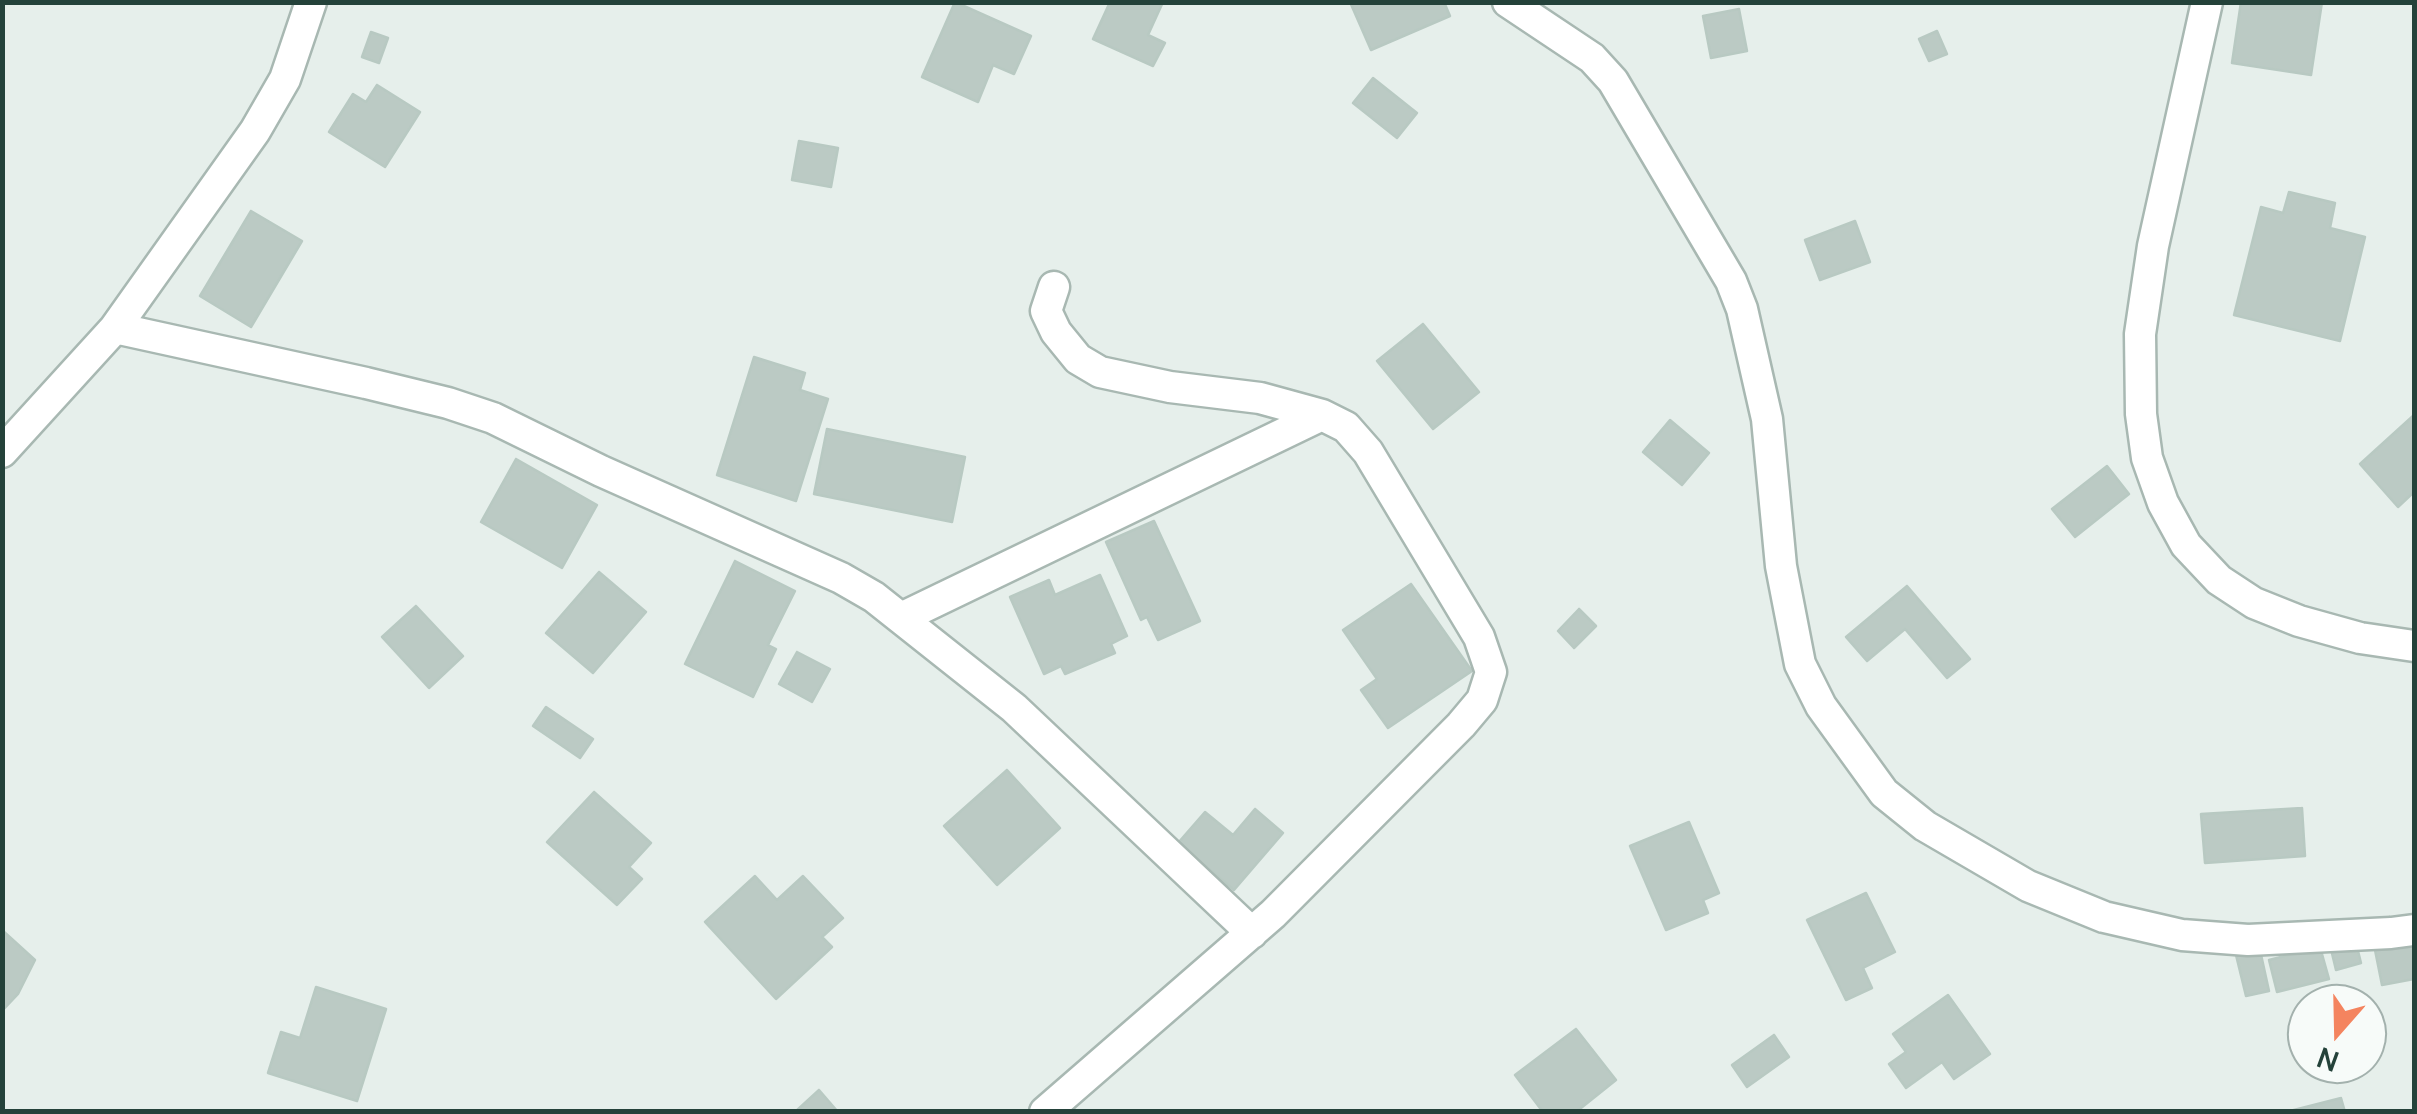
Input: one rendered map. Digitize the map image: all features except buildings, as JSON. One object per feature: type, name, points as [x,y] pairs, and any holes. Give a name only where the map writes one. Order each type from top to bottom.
[{"type":"street","points":[[2,452],[115,328],[255,131],[285,79],[311,2]]},
{"type":"street","points":[[1508,2],[1592,58],[1613,81],[1731,281],[1742,310],[1767,420],[1781,566],[1800,664],[1821,706],[1884,793],[1925,826],[2028,886],[2104,917],[2182,935],[2248,940],[2414,930]]},
{"type":"street","points":[[2207,2],[2153,246],[2140,334],[2146,458],[2186,545],[2219,580],[2254,603],[2299,621],[2360,638],[2414,646]]},
{"type":"street","points":[[1044,1112],[1252,933],[1462,725],[1482,700],[1490,672],[1479,637],[1368,452],[1346,427],[1322,415],[1260,398],[1170,387],[1100,372],[1078,359],[1056,332],[1046,311],[1054,287]]},
{"type":"street","points":[[115,328],[366,383],[492,418],[842,578],[874,596],[1014,708],[1252,933]]},
{"type":"street","points":[[901,618],[1322,415]]}]
